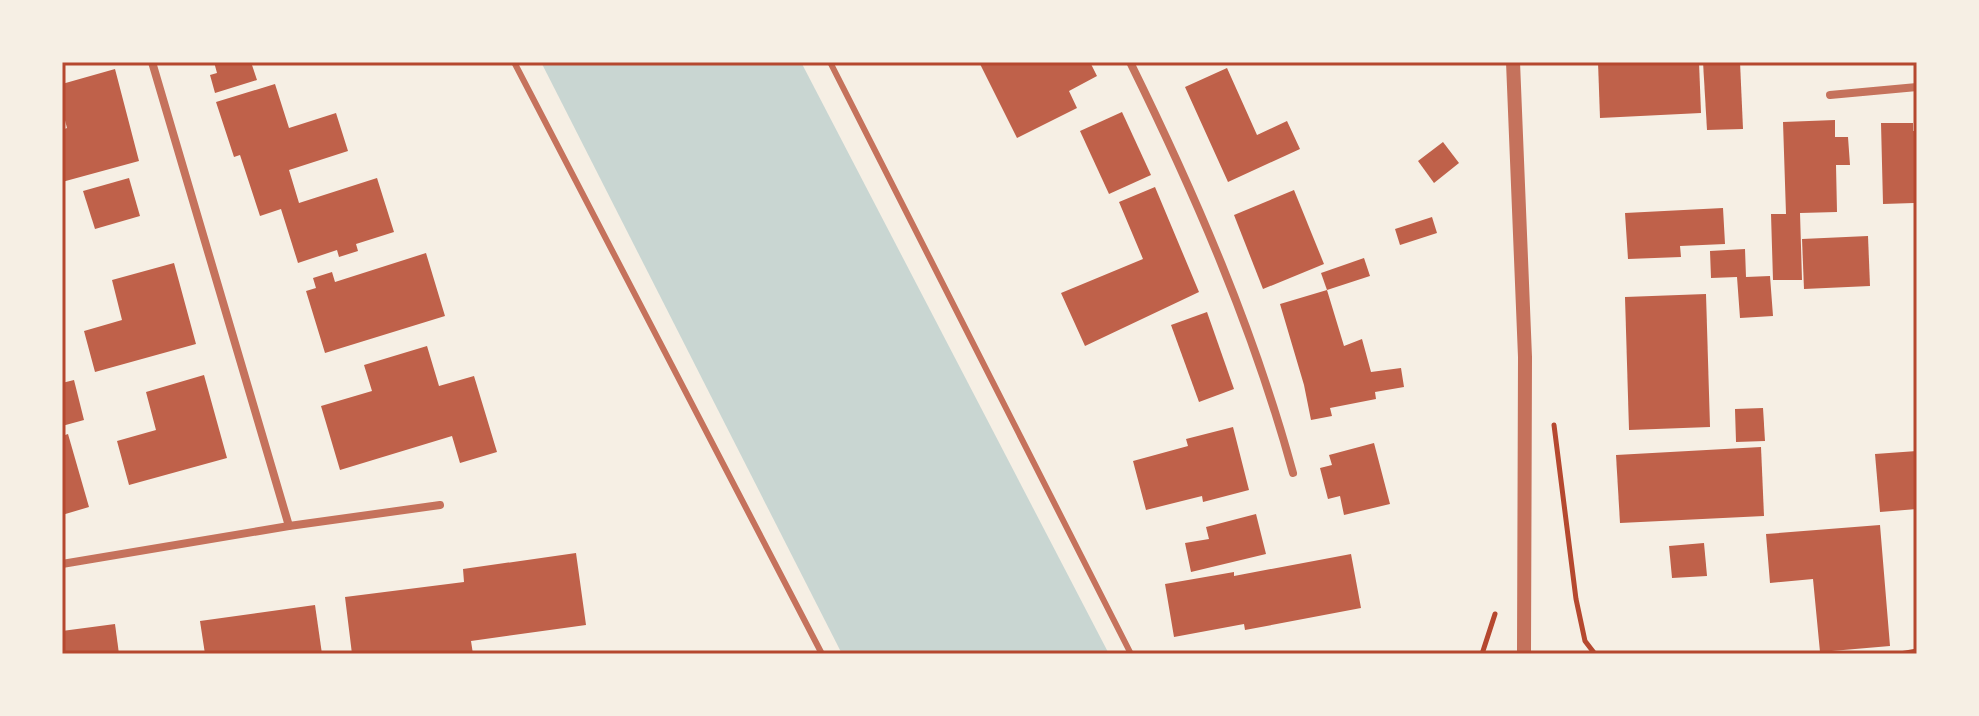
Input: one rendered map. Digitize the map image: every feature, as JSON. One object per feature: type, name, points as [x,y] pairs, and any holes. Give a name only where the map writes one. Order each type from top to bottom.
[{"type":"street","points":[[152,62],[289,526]]},
{"type":"street","points":[[1130,62],[1216,250],[1274,403],[1293,473]]},
{"type":"street","points":[[1513,62],[1525,357],[1524,654]]},
{"type":"street","points":[[1830,95],[1917,87]]},
{"type":"street","points":[[62,564],[289,526],[440,505]]},
{"type":"lane","points":[[514,62],[822,654]]},
{"type":"lane","points":[[830,62],[1131,654]]},
{"type":"path","points":[[1550,416],[1556,430],[1576,599],[1585,641],[1595,654]]},
{"type":"path","points":[[1900,654],[1917,651]]},
{"type":"shaded area","points":[[541,62],[801,62],[1109,654],[842,654]]},
{"type":"building","points":[[214,62],[251,62],[257,80],[215,93],[210,75],[217,73]]},
{"type":"building","points":[[979,62],[1090,62],[1097,76],[1069,91],[1077,108],[1017,138]]},
{"type":"building","points":[[1598,62],[1699,62],[1701,113],[1600,118]]},
{"type":"building","points":[[1703,62],[1740,62],[1743,129],[1707,130]]},
{"type":"building","points":[[1227,68],[1257,135],[1287,121],[1300,149],[1228,182],[1185,87]]},
{"type":"building","points":[[115,69],[139,161],[62,182],[62,130],[67,128],[62,109],[62,84]]},
{"type":"building","points":[[275,84],[289,128],[336,113],[348,151],[289,170],[299,203],[377,178],[394,232],[356,244],[358,251],[339,257],[337,250],[298,263],[281,209],[260,216],[240,155],[234,157],[216,102]]},
{"type":"building","points":[[1122,112],[1151,175],[1109,194],[1080,131]]},
{"type":"building","points":[[1835,120],[1835,137],[1848,137],[1850,165],[1836,165],[1837,212],[1800,213],[1802,280],[1773,280],[1771,214],[1786,214],[1783,122]]},
{"type":"building","points":[[1881,123],[1913,123],[1913,131],[1917,131],[1917,193],[1914,193],[1914,203],[1883,204]]},
{"type":"building","points":[[1443,142],[1459,163],[1434,183],[1418,161]]},
{"type":"building","points":[[129,178],[140,216],[95,229],[83,191]]},
{"type":"building","points":[[1155,187],[1199,292],[1085,346],[1061,293],[1143,259],[1119,202]]},
{"type":"building","points":[[1294,190],[1324,264],[1263,289],[1234,215]]},
{"type":"building","points":[[1723,208],[1725,244],[1680,246],[1681,257],[1628,259],[1625,213]]},
{"type":"building","points":[[1432,217],[1437,233],[1400,245],[1395,229]]},
{"type":"building","points":[[1868,236],[1870,286],[1804,289],[1802,239]]},
{"type":"building","points":[[1745,249],[1746,277],[1770,276],[1773,316],[1740,318],[1737,277],[1711,278],[1710,251]]},
{"type":"building","points":[[426,253],[445,316],[325,353],[306,291],[316,288],[313,278],[332,272],[335,282]]},
{"type":"building","points":[[1364,258],[1370,276],[1327,290],[1321,273]]},
{"type":"building","points":[[174,263],[196,344],[95,372],[84,331],[122,320],[112,280]]},
{"type":"building","points":[[1327,290],[1344,346],[1362,339],[1371,372],[1401,368],[1404,387],[1375,392],[1376,399],[1330,408],[1332,416],[1311,420],[1280,304]]},
{"type":"building","points":[[1706,294],[1710,427],[1629,430],[1625,297]]},
{"type":"building","points":[[1207,312],[1234,389],[1199,402],[1171,325]]},
{"type":"building","points":[[427,346],[439,386],[474,376],[497,452],[460,463],[452,436],[340,470],[321,406],[372,391],[364,365]]},
{"type":"building","points":[[204,375],[227,458],[129,485],[117,441],[156,430],[146,392]]},
{"type":"building","points":[[74,380],[84,420],[62,426],[62,383]]},
{"type":"building","points":[[1763,408],[1765,441],[1736,442],[1735,409]]},
{"type":"building","points":[[1233,427],[1249,490],[1203,502],[1202,496],[1146,510],[1133,461],[1188,446],[1186,439]]},
{"type":"building","points":[[68,434],[89,507],[62,515],[62,436]]},
{"type":"building","points":[[1374,443],[1390,504],[1344,515],[1340,496],[1328,499],[1320,468],[1332,465],[1329,455]]},
{"type":"building","points":[[1761,447],[1764,516],[1620,523],[1616,455]]},
{"type":"building","points":[[1917,451],[1917,509],[1880,512],[1875,454]]},
{"type":"building","points":[[1256,514],[1266,554],[1191,572],[1185,543],[1209,539],[1206,527]]},
{"type":"building","points":[[1880,525],[1890,646],[1820,652],[1813,579],[1770,583],[1766,534]]},
{"type":"building","points":[[1704,543],[1707,576],[1672,578],[1669,546]]},
{"type":"building","points":[[576,553],[586,625],[471,641],[473,654],[352,654],[345,597],[464,582],[463,569]]},
{"type":"building","points":[[1351,554],[1361,608],[1245,630],[1244,624],[1174,637],[1165,584],[1234,572],[1234,576]]},
{"type":"building","points":[[315,605],[322,654],[205,654],[200,621]]},
{"type":"building","points":[[115,624],[119,654],[62,654],[62,631]]}]
